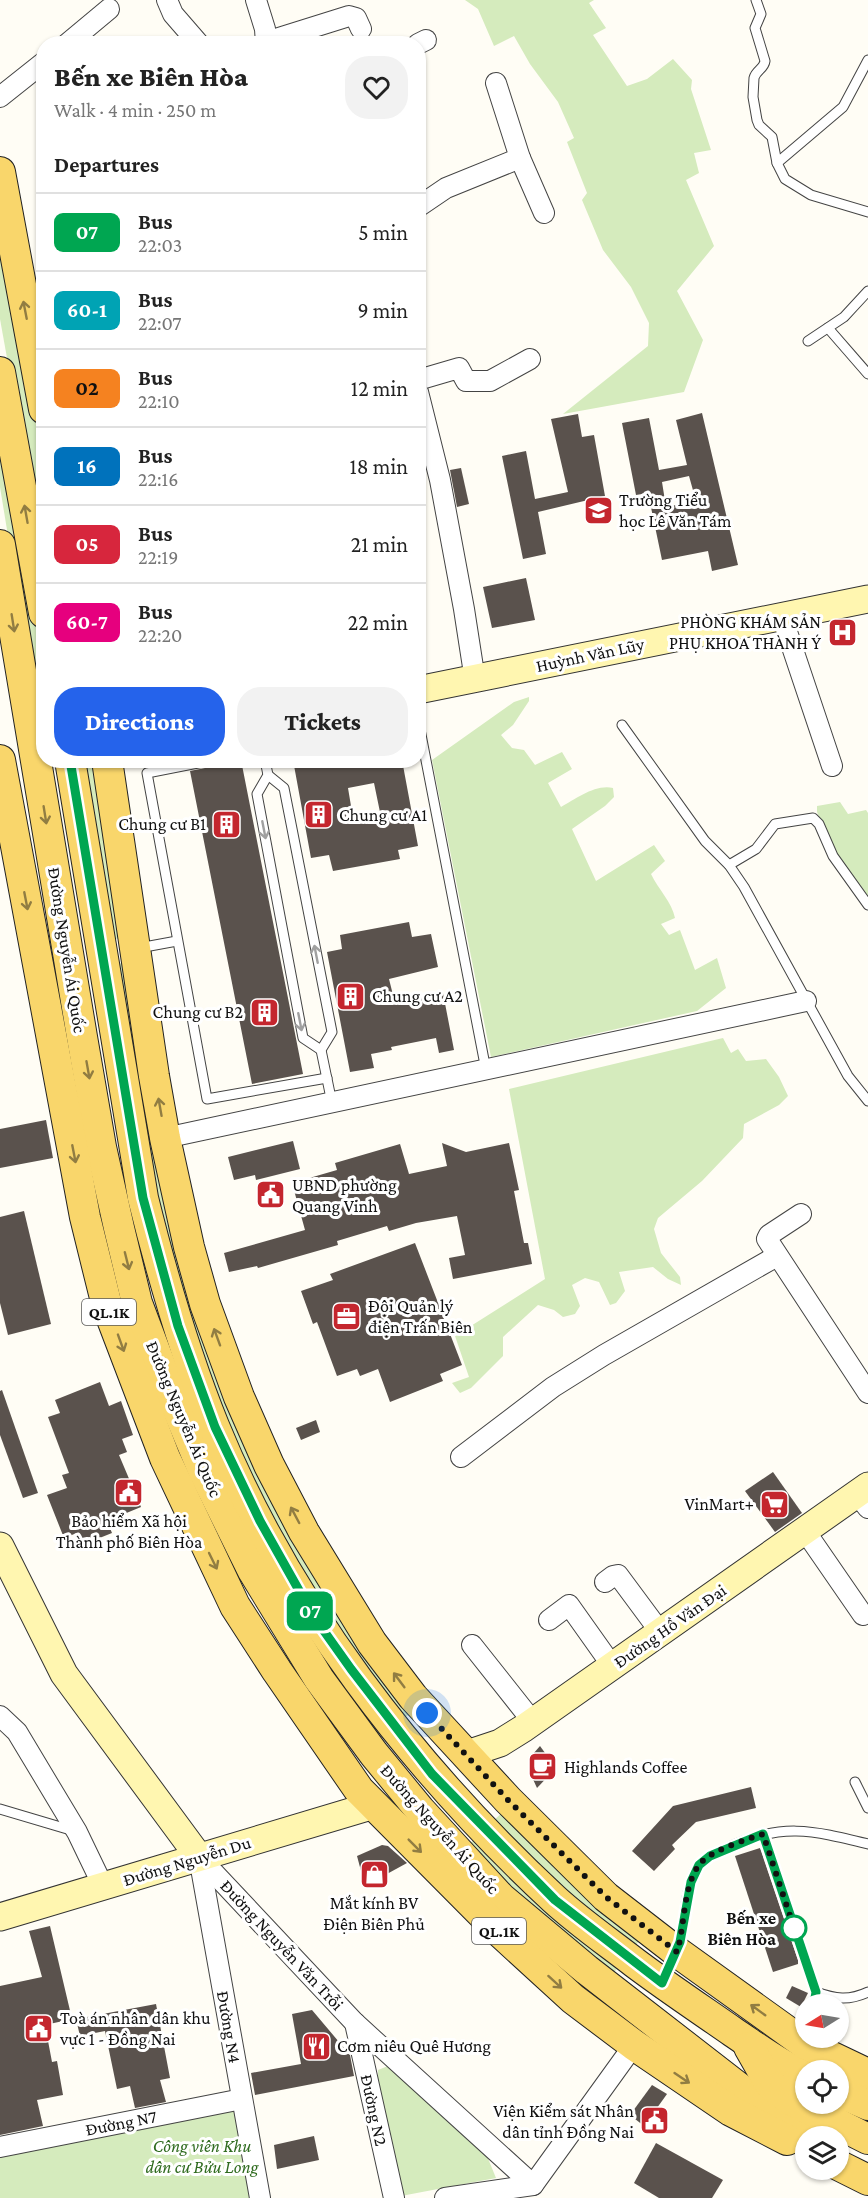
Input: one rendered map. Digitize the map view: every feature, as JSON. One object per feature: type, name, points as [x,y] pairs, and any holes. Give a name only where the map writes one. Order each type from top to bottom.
[{"type":"main road","points":[[0,172],[36,366]]},
{"type":"main road","points":[[0,372],[36,569]]},
{"type":"main road","name":"Đường Nguyễn Ái Quốc","points":[[0,544],[36,759]]},
{"type":"main road","name":"Đường Nguyễn Ái Quốc","points":[[0,760],[8,853],[85,1217],[107,1306],[165,1458],[235,1606],[359,1790],[502,1934],[573,1999],[634,2045],[773,2096]]},
{"type":"main road","name":"Đường Nguyễn Ái Quốc","points":[[38,768],[101,1147],[137,1303],[203,1470],[253,1570],[319,1679],[374,1754],[404,1791],[501,1898],[560,1949],[722,2074],[773,2096],[808,2126]]},
{"type":"main road","name":"Đường Nguyễn Ái Quốc","points":[[71,768],[145,1208],[178,1326],[215,1427],[260,1521],[314,1617],[432,1774],[555,1900],[662,1983],[744,2039],[773,2096],[795,2131]]},
{"type":"main road","points":[[108,768],[134,949],[165,1138],[189,1248],[239,1397],[269,1465],[304,1532],[372,1643],[413,1697],[508,1800],[606,1897],[795,2033]]},
{"type":"main road","points":[[102,954],[134,949]]},
{"type":"main road","points":[[374,1805],[404,1791],[467,1754]]},
{"type":"main road","points":[[662,1983],[678,1947]]},
{"type":"main road","points":[[634,2045],[646,2015]]},
{"type":"main road","points":[[819,2048],[868,2074]]},
{"type":"main road","name":"QL.1K","points":[[773,2096],[868,2139]]},
{"type":"main road","points":[[849,2097],[868,2105]]},
{"type":"main road","points":[[849,2150],[868,2159]]},
{"type":"main road","points":[[849,2171],[868,2180]]},
{"type":"street","points":[[167,0],[173,14],[192,36]]},
{"type":"street","points":[[256,0],[266,36]]},
{"type":"street","points":[[77,36],[109,9]]},
{"type":"street","points":[[286,36],[349,16],[356,18],[361,29]]},
{"type":"street","points":[[0,98],[36,69]]},
{"type":"street","points":[[496,84],[520,158],[544,213]]},
{"type":"street","points":[[426,202],[446,188],[520,158]]},
{"type":"street","points":[[426,378],[459,368],[466,381],[487,382],[530,359]]},
{"type":"street","points":[[426,424],[440,480],[475,680]]},
{"type":"street","name":"Huỳnh Văn Lũy","points":[[426,689],[782,617],[866,605]]},
{"type":"street","points":[[782,617],[832,766]]},
{"type":"street","points":[[165,1138],[806,1001]]},
{"type":"street","points":[[801,1214],[767,1236],[777,1256],[868,1393]]},
{"type":"street","points":[[461,1457],[553,1387],[604,1355],[777,1256]]},
{"type":"street","name":"Đường Hồ Văn Đại","points":[[467,1754],[500,1743],[533,1722],[805,1531],[864,1496]]},
{"type":"street","points":[[805,1531],[863,1615]]},
{"type":"street","name":"Đường Nguyễn Văn Trỗi","points":[[0,1546],[64,1674],[199,1857],[355,2023],[533,2191]]},
{"type":"street","points":[[604,1582],[618,1575],[661,1633]]},
{"type":"street","points":[[549,1620],[569,1605],[613,1667]]},
{"type":"street","points":[[472,1645],[533,1722]]},
{"type":"street","points":[[0,1716],[17,1732],[76,1832],[103,1886]]},
{"type":"street","name":"Đường Nguyễn Du","points":[[0,1917],[374,1805]]},
{"type":"street","name":"Đường N4","points":[[199,1857],[260,2198]]},
{"type":"street","name":"Đường N2","points":[[355,2023],[394,2198]]},
{"type":"street","points":[[445,2198],[533,2191],[634,2045]]},
{"type":"street","name":"Đường N7","points":[[0,2147],[242,2099]]},
{"type":"lane","points":[[756,0],[761,14],[755,28],[765,61],[764,66],[754,78],[754,110],[759,125],[772,137],[777,163],[785,179],[801,190],[868,212]]},
{"type":"lane","points":[[777,163],[843,107],[868,60]]},
{"type":"lane","points":[[807,341],[844,316],[868,291]]},
{"type":"lane","points":[[828,328],[868,374]]},
{"type":"lane","points":[[621,724],[705,841],[729,865],[744,887],[848,1076],[868,1101]]},
{"type":"lane","points":[[426,760],[486,1070]]},
{"type":"lane","points":[[172,768],[147,773],[207,1100],[327,1078]]},
{"type":"lane","points":[[267,768],[268,775],[284,788],[332,1032],[321,1050],[333,1102]]},
{"type":"lane","points":[[268,775],[257,794],[303,1038],[321,1050]]},
{"type":"lane","points":[[729,865],[756,849],[775,824],[813,818],[819,824],[833,856],[868,905]]},
{"type":"lane","points":[[134,949],[177,941]]},
{"type":"lane","points":[[855,1782],[868,1808]]},
{"type":"lane","points":[[0,1809],[76,1832]]},
{"type":"lane","points":[[678,1947],[691,1882],[699,1865],[710,1856],[763,1834],[778,1831],[816,1832],[868,1844]]},
{"type":"lane","points":[[763,1834],[816,1992],[833,1999],[849,1998],[868,1992]]},
{"type":"green space","points":[[465,0],[594,0],[589,3],[606,28],[593,35],[627,86],[647,79],[673,59],[692,80],[691,89],[711,150],[694,153],[699,173],[686,180],[714,246],[677,291],[703,340],[684,392],[563,414],[648,346],[649,323],[631,287],[603,250],[582,200],[587,193],[567,142],[574,138],[558,102],[530,64],[514,36],[494,46],[478,9]]},
{"type":"green space","points":[[0,225],[36,423],[36,519],[0,319]]},
{"type":"green space","points":[[0,425],[36,628],[36,707],[0,487]]},
{"type":"green space","points":[[529,697],[529,701],[513,725],[501,735],[512,748],[524,750],[535,765],[562,752],[572,769],[548,783],[561,807],[593,790],[613,788],[614,797],[605,806],[572,829],[596,881],[654,845],[665,861],[651,874],[671,906],[675,918],[661,924],[669,935],[680,930],[695,970],[717,958],[726,988],[697,1011],[491,1057],[432,760],[514,702]]},
{"type":"green space","points":[[86,768],[98,768],[122,938],[109,940]]},
{"type":"green space","points":[[840,802],[848,814],[866,810],[868,813],[868,899],[835,854],[817,812],[817,806]]},
{"type":"green space","points":[[126,963],[187,1273],[413,1711],[402,1720],[320,1609],[224,1424],[169,1267],[113,964]]},
{"type":"green space","points":[[723,1038],[731,1053],[738,1049],[746,1061],[766,1059],[779,1077],[788,1096],[779,1105],[744,1124],[743,1138],[702,1181],[658,1218],[654,1229],[661,1253],[680,1277],[681,1285],[668,1279],[653,1267],[619,1272],[625,1291],[616,1303],[610,1305],[599,1282],[585,1278],[572,1285],[580,1306],[575,1314],[563,1317],[554,1310],[538,1305],[503,1337],[503,1356],[471,1388],[460,1393],[452,1383],[469,1377],[455,1336],[545,1279],[509,1089]]},
{"type":"green space","points":[[505,1810],[642,1936],[633,1950],[605,1929],[492,1822]]},
{"type":"green space","points":[[478,1836],[621,1964],[610,1977],[557,1934],[467,1846]]},
{"type":"green space","points":[[388,2066],[487,2156],[496,2178],[401,2196],[378,2085],[378,2070]]},
{"type":"green space","name":"Công viên Khu dân cư Bửu Long","points":[[237,2106],[254,2198],[0,2198],[0,2152]]},
{"type":"building","points":[[702,413],[738,565],[712,571],[708,551],[662,560],[648,493],[636,495],[622,423],[649,418],[659,470],[687,465],[676,420]],"holes":[[[689,476],[696,501],[666,507],[662,482]]]},
{"type":"building","points":[[578,414],[582,437],[594,435],[605,496],[538,512],[546,554],[523,559],[502,456],[526,451],[535,499],[568,492],[551,419]]},
{"type":"building","points":[[461,468],[469,504],[457,507],[450,470]]},
{"type":"building","points":[[526,578],[535,620],[492,628],[483,587]]},
{"type":"building","points":[[205,768],[243,768],[303,1074],[252,1084],[190,771]]},
{"type":"building","name":"Chung cư A1","points":[[294,768],[403,768],[418,846],[398,850],[400,859],[333,871],[329,855],[311,858]],"holes":[[[374,783],[381,817],[357,821],[356,817],[353,818],[348,788]]]},
{"type":"building","name":"Chung cư A2","points":[[409,922],[412,937],[431,934],[438,967],[389,979],[395,1003],[443,993],[454,1050],[439,1053],[436,1038],[391,1047],[392,1050],[371,1054],[374,1068],[350,1072],[327,952],[342,949],[340,935]]},
{"type":"building","points":[[46,1120],[53,1158],[0,1168],[0,1129]]},
{"type":"building","points":[[293,1141],[300,1169],[256,1180],[255,1175],[234,1180],[228,1157]]},
{"type":"building","points":[[442,1143],[466,1152],[509,1143],[519,1190],[514,1191],[524,1243],[528,1243],[532,1264],[453,1279],[449,1258],[465,1255],[457,1216],[416,1223],[389,1231],[387,1226],[337,1241],[338,1245],[258,1268],[257,1266],[229,1272],[224,1253],[305,1230],[292,1183],[337,1170],[335,1163],[400,1144],[409,1174],[447,1166]]},
{"type":"building","points":[[24,1211],[51,1324],[8,1335],[0,1303],[0,1217]]},
{"type":"building","points":[[415,1243],[462,1365],[440,1374],[443,1381],[390,1402],[378,1369],[360,1376],[357,1369],[337,1376],[317,1322],[313,1324],[301,1291],[333,1280],[330,1274]]},
{"type":"building","points":[[100,1382],[109,1406],[121,1401],[133,1435],[122,1439],[127,1452],[119,1455],[141,1507],[107,1521],[112,1533],[82,1545],[77,1533],[64,1538],[47,1495],[67,1488],[62,1475],[69,1473],[48,1417],[60,1413],[55,1400]]},
{"type":"building","points":[[2,1390],[38,1493],[23,1498],[0,1435],[0,1391]]},
{"type":"building","points":[[316,1420],[320,1432],[301,1440],[296,1428]]},
{"type":"building","name":"VinMart+","points":[[773,1472],[802,1513],[775,1532],[745,1491]]},
{"type":"building","name":"Highlands Coffee","points":[[540,1746],[556,1768],[537,1788],[530,1765],[533,1754]]},
{"type":"building","points":[[751,1787],[756,1808],[696,1822],[672,1845],[675,1849],[654,1871],[632,1851],[673,1806]]},
{"type":"building","name":"Mắt kính BV Điện Biên Phủ","points":[[382,1845],[388,1846],[407,1863],[365,1886],[357,1856]]},
{"type":"building","points":[[760,1848],[798,1960],[798,1964],[773,1972],[735,1856]]},
{"type":"building","points":[[50,1926],[72,2019],[45,2025],[52,2062],[57,2061],[63,2095],[37,2100],[43,2126],[0,2135],[0,1986],[42,1977],[29,1931]]},
{"type":"building","points":[[792,1986],[808,1993],[795,1994],[795,2003],[786,1998]]},
{"type":"building","points":[[156,2004],[170,2078],[160,2080],[166,2102],[135,2108],[130,2086],[117,2089],[105,2031],[80,2036],[76,2019]]},
{"type":"building","points":[[312,2010],[350,2055],[354,2076],[255,2095],[251,2073],[301,2064],[292,2014]]},
{"type":"building","points":[[652,2085],[667,2094],[644,2126],[630,2115]]},
{"type":"building","points":[[314,2136],[319,2160],[277,2169],[274,2145]]},
{"type":"building","points":[[656,2143],[723,2180],[712,2198],[659,2198],[634,2183]]},
{"type":"bus line","name":"07","points":[[71,768],[143,1198],[160,1268],[178,1326],[215,1427],[238,1478],[285,1569],[314,1617],[432,1774],[555,1900],[662,1983],[677,1952],[691,1882],[699,1865],[710,1856],[763,1834],[816,1994]]},
{"type":"place","name":"Trường Tiểu học Lê Văn Tám","points":[[598,510]]},
{"type":"place","name":"PHÒNG KHÁM SẢN PHỤ KHOA THÀNH Ý","points":[[842,632]]},
{"type":"place","name":"Chung cư A1","points":[[318,815]]},
{"type":"place","name":"Chung cư B1","points":[[227,824]]},
{"type":"place","name":"Chung cư A2","points":[[351,996]]},
{"type":"place","name":"Chung cư B2","points":[[264,1012]]},
{"type":"place","name":"UBND phường Quang Vinh","points":[[271,1195]]},
{"type":"place","name":"Đội Quản lý điện Trấn Biên","points":[[347,1316]]},
{"type":"place","name":"Bảo hiểm Xã hội Thành phố Biên Hòa","points":[[129,1492]]},
{"type":"place","name":"VinMart+","points":[[775,1504]]},
{"type":"place","name":"Highlands Coffee","points":[[543,1767]]},
{"type":"place","name":"Mắt kính BV Điện Biên Phủ","points":[[374,1874]]},
{"type":"place","name":"Bến xe Biên Hòa","points":[[794,1928]]},
{"type":"place","name":"Toà án nhân dân khu vực 1 - Đồng Nai","points":[[39,2028]]},
{"type":"place","name":"Cơm niêu Quê Hương","points":[[316,2046]]},
{"type":"place","name":"Viện Kiểm sát Nhân dân tỉnh Đồng Nai","points":[[655,2121]]},
{"type":"route","points":[[427,1713],[497,1789],[606,1897],[677,1952],[691,1882],[699,1865],[710,1856],[763,1834],[794,1928]]}]
